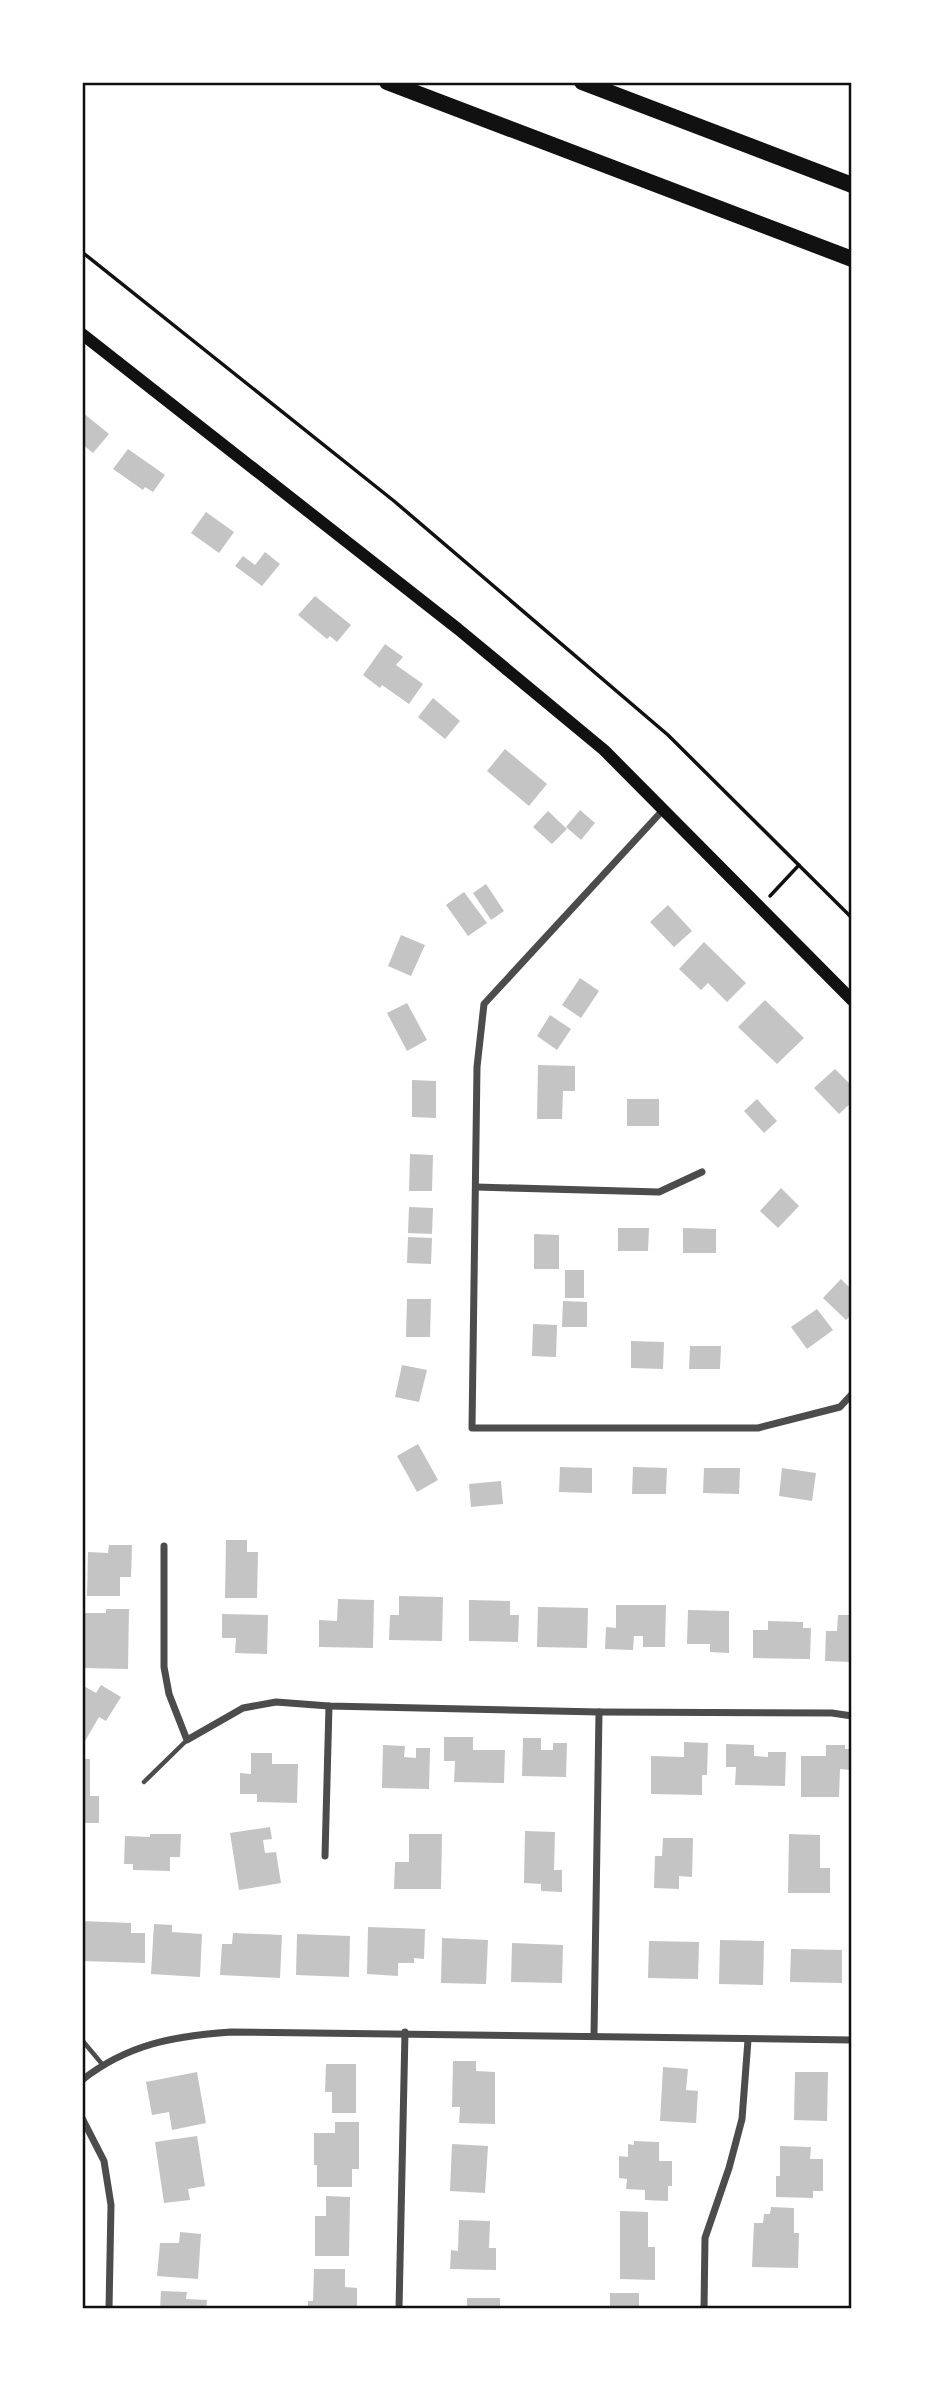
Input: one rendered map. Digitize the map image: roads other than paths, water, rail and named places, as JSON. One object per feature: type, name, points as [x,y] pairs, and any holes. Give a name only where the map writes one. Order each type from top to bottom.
[{"type":"highway","points":[[387,82],[852,259]]},
{"type":"highway","points":[[582,82],[852,185]]},
{"type":"main road","points":[[82,334],[458,629],[604,750],[852,1000]]},
{"type":"street","points":[[663,810],[484,1004],[477,1067],[472,1428],[758,1427],[840,1407],[852,1394]]},
{"type":"street","points":[[476,1186],[659,1192],[702,1172]]},
{"type":"street","points":[[164,1546],[164,1667],[169,1694],[187,1740],[243,1708],[276,1702],[329,1706],[599,1712],[832,1713],[852,1716]]},
{"type":"street","points":[[326,1856],[329,1706]]},
{"type":"street","points":[[594,2035],[599,1712]]},
{"type":"street","points":[[82,2080],[102,2064],[152,2043],[191,2035],[230,2032],[405,2032],[852,2040]]},
{"type":"street","points":[[399,2309],[405,2032]]},
{"type":"street","points":[[704,2309],[705,2238],[729,2168],[742,2119],[748,2040]]},
{"type":"street","points":[[82,2118],[104,2161],[111,2205],[109,2309]]},
{"type":"lane","points":[[144,1782],[187,1740]]},
{"type":"lane","points":[[82,2040],[102,2064]]}]
